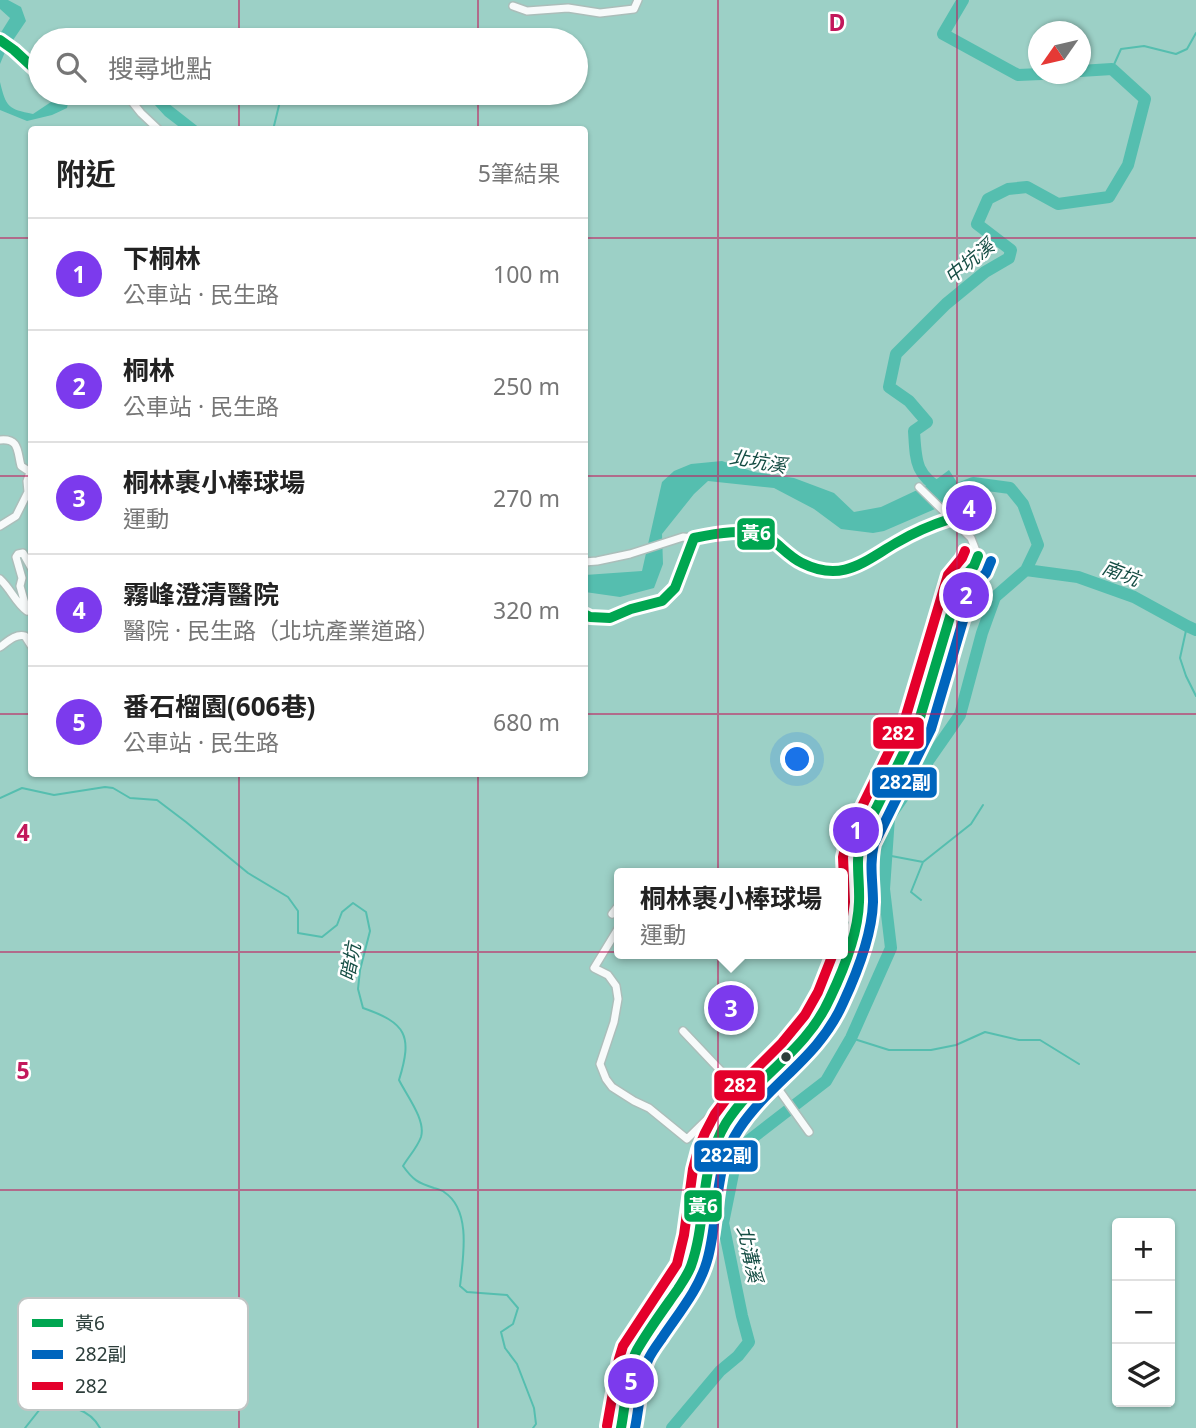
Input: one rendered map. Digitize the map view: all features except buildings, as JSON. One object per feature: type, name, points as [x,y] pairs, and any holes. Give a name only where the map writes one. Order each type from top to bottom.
[{"type":"street","points":[[513,6],[527,11],[568,8],[600,13],[634,9],[638,0]]},
{"type":"street","points":[[0,40],[28,63]]},
{"type":"street","points":[[135,105],[155,126]]},
{"type":"street","points":[[0,440],[12,441],[17,446],[21,466],[28,471]]},
{"type":"street","points":[[848,945],[859,902],[857,858],[861,839],[918,724],[961,580],[974,566],[978,556],[971,538],[919,487]]},
{"type":"street","points":[[0,526],[16,516],[28,492]]},
{"type":"street","points":[[588,562],[683,537],[754,532],[767,537],[796,561],[833,572],[867,562],[890,546],[948,516]]},
{"type":"street","points":[[588,616],[610,618],[662,601],[675,588],[694,538]]},
{"type":"street","points":[[0,579],[7,585],[16,602],[27,611],[16,557],[20,552],[23,553],[28,562]]},
{"type":"street","points":[[0,647],[20,635],[28,641]]},
{"type":"street","points":[[614,935],[594,968],[608,975],[616,986],[618,999],[614,1022],[600,1064],[612,1087],[655,1112],[687,1139],[738,1090],[754,1088]]},
{"type":"street","points":[[621,1428],[636,1352],[690,1270],[694,1259],[703,1183],[722,1128],[754,1088],[799,1047],[817,1023],[829,1003],[843,959]]},
{"type":"street","points":[[683,1031],[738,1090]]},
{"type":"street","points":[[769,1076],[808,1130]]},
{"type":"shaded area","points":[[0,0],[1196,0],[1196,1428],[0,1428]]},
{"type":"shaded area","points":[[0,0],[8,0],[21,7],[26,21],[0,64],[0,34],[10,18],[0,9]]},
{"type":"shaded area","points":[[0,82],[6,102],[18,110],[33,114],[46,105],[68,105],[67,108],[52,115],[27,121],[0,110]]},
{"type":"shaded area","points":[[155,105],[170,105],[197,126],[178,126]]},
{"type":"shaded area","name":"北坑溪","points":[[722,461],[754,472],[794,478],[834,493],[854,512],[881,507],[930,484],[949,470],[960,487],[949,503],[884,531],[873,533],[841,529],[814,509],[774,488],[708,481],[662,534],[663,564],[654,588],[620,597],[588,592],[588,575],[642,571],[662,482],[674,471],[691,464]]},
{"type":"waterway","name":"中坑溪","points":[[963,0],[943,34],[1018,75],[1028,75]]},
{"type":"waterway","points":[[1112,69],[1121,49],[1144,46],[1176,54],[1187,49],[1196,33]]},
{"type":"waterway","name":"中坑溪","points":[[943,491],[922,473],[917,459],[914,431],[927,422],[909,401],[889,387],[896,354],[946,304],[985,272],[1009,258],[1011,250],[977,224],[988,199],[1008,189],[1027,187],[1058,204],[1109,197],[1128,165],[1145,99],[1112,69],[1091,70]]},
{"type":"waterway","points":[[274,126],[279,105]]},
{"type":"waterway","name":"北溝溪","points":[[672,1428],[720,1371],[738,1356],[749,1342],[723,1223],[738,1149],[826,1081],[851,1038],[891,948],[884,889],[889,817],[960,715],[982,633],[995,597],[1026,570],[1038,545],[1023,504],[1010,488],[973,483],[946,494]]},
{"type":"waterway","name":"南坑","points":[[1026,570],[1078,577],[1134,597],[1196,630]]},
{"type":"waterway","points":[[1187,626],[1180,658],[1196,696]]},
{"type":"waterway","name":"暗坑","points":[[0,798],[22,788],[54,795],[105,787],[113,788],[130,798],[157,800],[248,873],[288,897],[298,911],[298,933],[322,937],[337,925],[342,912],[353,903],[366,912],[370,931],[358,989],[363,1008],[389,1019],[402,1033],[405,1052],[399,1080],[421,1123],[421,1137],[403,1166],[416,1180],[444,1192],[459,1210],[464,1235],[460,1286],[467,1292],[507,1295],[518,1308],[513,1324],[501,1332],[505,1348],[517,1364],[534,1408],[536,1424],[533,1428]]},
{"type":"waterway","points":[[886,855],[923,862],[971,824],[983,805]]},
{"type":"waterway","points":[[921,900],[911,892],[923,862]]},
{"type":"waterway","points":[[851,1038],[889,1050],[931,1050],[956,1045],[985,1032],[1019,1040],[1040,1040],[1079,1064]]},
{"type":"waterway","points":[[25,1428],[39,1410]]},
{"type":"waterway","points":[[79,1410],[89,1415],[100,1428]]},
{"type":"transit line","name":"黃6","points":[[0,40],[28,63]]},
{"type":"transit line","name":"黃6","points":[[588,616],[610,618],[662,601],[675,588],[694,538],[731,532],[759,534],[768,537],[802,563],[829,571],[852,568],[909,536],[950,519]]},
{"type":"transit line","name":"282","points":[[843,868],[848,835],[905,719],[948,575],[965,551]]},
{"type":"transit line","name":"黃6","points":[[848,954],[858,914],[858,855],[861,839],[918,724],[961,580],[974,566],[978,556]]},
{"type":"transit line","name":"282副","points":[[635,1428],[648,1360],[693,1291],[707,1261],[720,1177],[730,1144],[765,1097],[821,1040],[833,1023],[853,979],[867,941],[872,915],[871,866],[874,844],[931,729],[973,587],[986,573],[991,561]]},
{"type":"transit line","name":"282","points":[[607,1426],[623,1346],[677,1264],[693,1169],[705,1133],[727,1098],[782,1043],[805,1015],[831,959]]},
{"type":"transit line","name":"黃6","points":[[621,1428],[634,1357],[691,1266],[700,1230],[707,1176],[717,1140],[738,1106],[808,1034],[830,998],[846,959]]},
{"type":"place","name":"霧峰澄清醫院","points":[[969,508]]},
{"type":"place","name":"桐林","points":[[966,595]]},
{"type":"place","name":"下桐林","points":[[856,830]]},
{"type":"place","name":"桐林裹小棒球場","points":[[731,1008]]},
{"type":"place","name":"番石榴園(606巷)","points":[[631,1381]]}]
